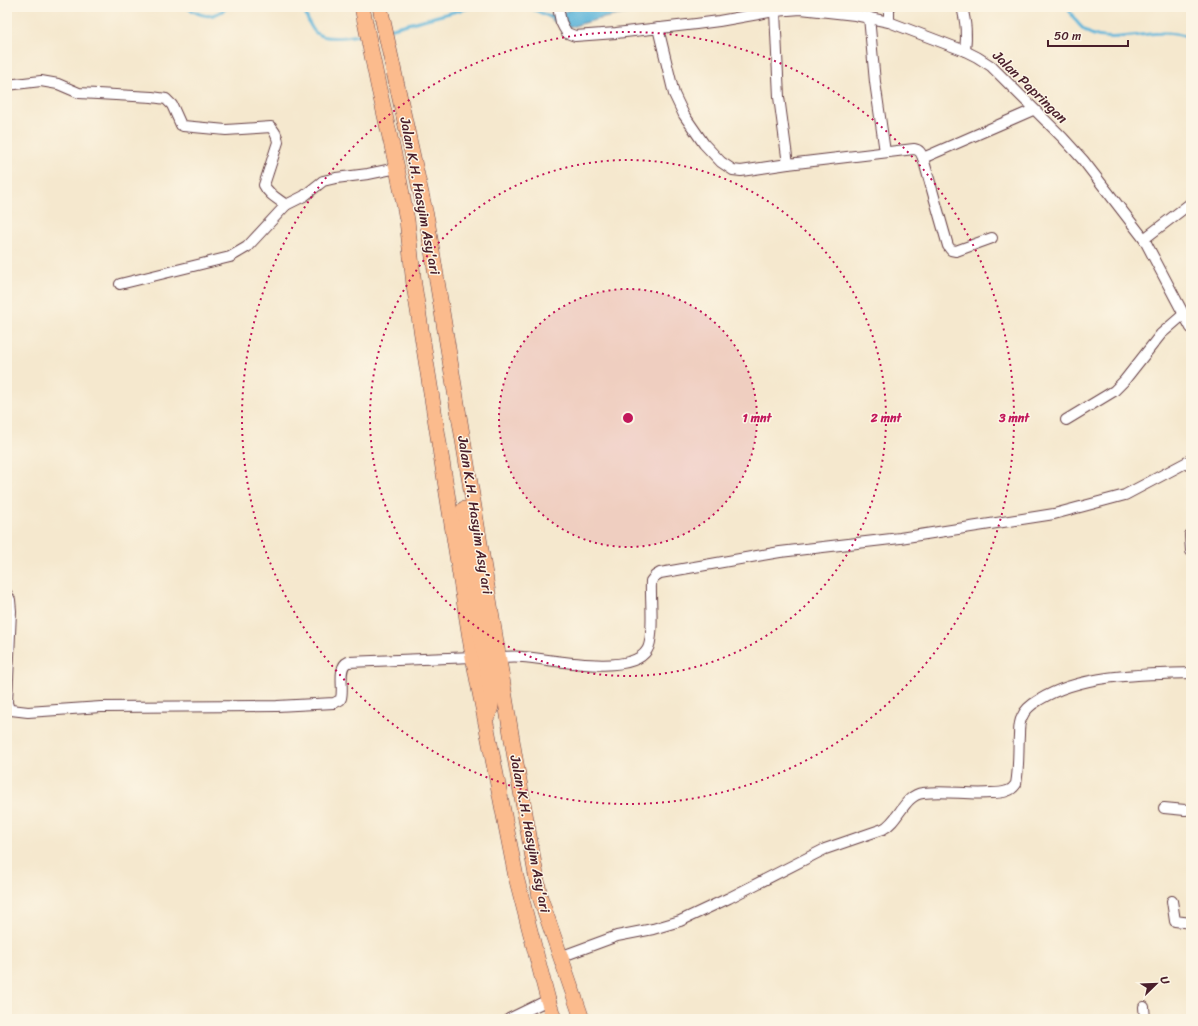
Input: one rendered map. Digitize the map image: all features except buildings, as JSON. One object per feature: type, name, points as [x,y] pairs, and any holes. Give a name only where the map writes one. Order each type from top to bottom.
[{"type":"highway","name":"Jalan K.H. Hasyim Asy'ari","points":[[362,7],[408,220],[414,285],[473,657],[516,877],[554,1019]]},
{"type":"highway","name":"Jalan K.H. Hasyim Asy'ari","points":[[380,7],[427,220],[488,588],[514,758],[540,897],[582,1019]]},
{"type":"highway","points":[[457,554],[464,566],[467,567],[470,565],[472,562],[458,463],[459,454],[464,444]]},
{"type":"highway","points":[[485,719],[491,707],[492,698],[472,584],[474,577],[477,575],[481,576],[488,588]]},
{"type":"highway","points":[[572,1019],[572,1011],[575,1001]]},
{"type":"street","name":"Jalan Papringan","points":[[558,7],[561,22],[564,28],[570,35],[575,36],[616,33],[719,21],[776,11],[801,9],[816,10],[869,17],[890,22],[977,57],[991,66],[1083,160],[1144,239],[1191,328]]},
{"type":"street","points":[[889,7],[890,22]]},
{"type":"street","points":[[962,7],[967,38],[965,51]]},
{"type":"street","points":[[776,11],[779,97],[788,164]]},
{"type":"street","points":[[869,17],[875,82],[885,152]]},
{"type":"street","points":[[658,28],[674,94],[684,115],[704,144],[721,162],[733,170],[741,171],[885,152],[914,149],[918,150],[921,152],[923,158],[948,246],[951,250],[956,251],[992,238]]},
{"type":"street","points":[[7,84],[41,81],[58,84],[79,93],[166,99],[172,105],[181,125],[183,126],[226,130],[271,127],[277,136],[278,142],[264,185],[269,193],[286,205]]},
{"type":"street","points":[[923,158],[1033,110]]},
{"type":"street","points":[[120,284],[230,257],[247,247],[286,205],[304,196],[323,181],[397,168]]},
{"type":"street","points":[[1144,239],[1191,203]]},
{"type":"street","points":[[1066,420],[1114,392],[1161,334],[1184,314]]},
{"type":"street","points":[[499,657],[521,657],[596,665],[623,664],[634,660],[647,651],[652,636],[651,580],[660,573],[780,552],[900,538],[1054,514],[1125,496],[1191,460]]},
{"type":"street","points":[[1190,535],[1191,551]]},
{"type":"street","points":[[7,594],[10,600],[11,611],[7,703],[9,709],[12,710],[28,712],[101,707],[277,706],[337,702],[342,695],[342,667],[348,662],[473,657]]},
{"type":"street","points":[[560,957],[617,936],[653,930],[687,918],[825,849],[883,830],[891,824],[910,800],[917,794],[937,792],[981,794],[1010,790],[1016,784],[1019,732],[1022,715],[1030,706],[1050,694],[1094,680],[1191,672]]},
{"type":"street","points":[[1164,808],[1191,809]]},
{"type":"street","points":[[1172,901],[1175,921],[1191,923]]},
{"type":"street","points":[[509,1019],[548,1000]]},
{"type":"street","points":[[1144,1007],[1145,1019]]},
{"type":"water","points":[[577,7],[672,7],[608,17],[571,27],[561,26],[547,16]]},
{"type":"waterway","points":[[186,7],[207,16],[217,14],[228,7]]},
{"type":"waterway","points":[[303,7],[311,27],[319,35],[339,38],[364,34]]},
{"type":"waterway","points":[[389,29],[472,7]]},
{"type":"waterway","points":[[528,7],[550,17]]},
{"type":"waterway","points":[[1067,7],[1079,25],[1089,33],[1096,36],[1125,37],[1155,33],[1170,33],[1191,38]]}]
